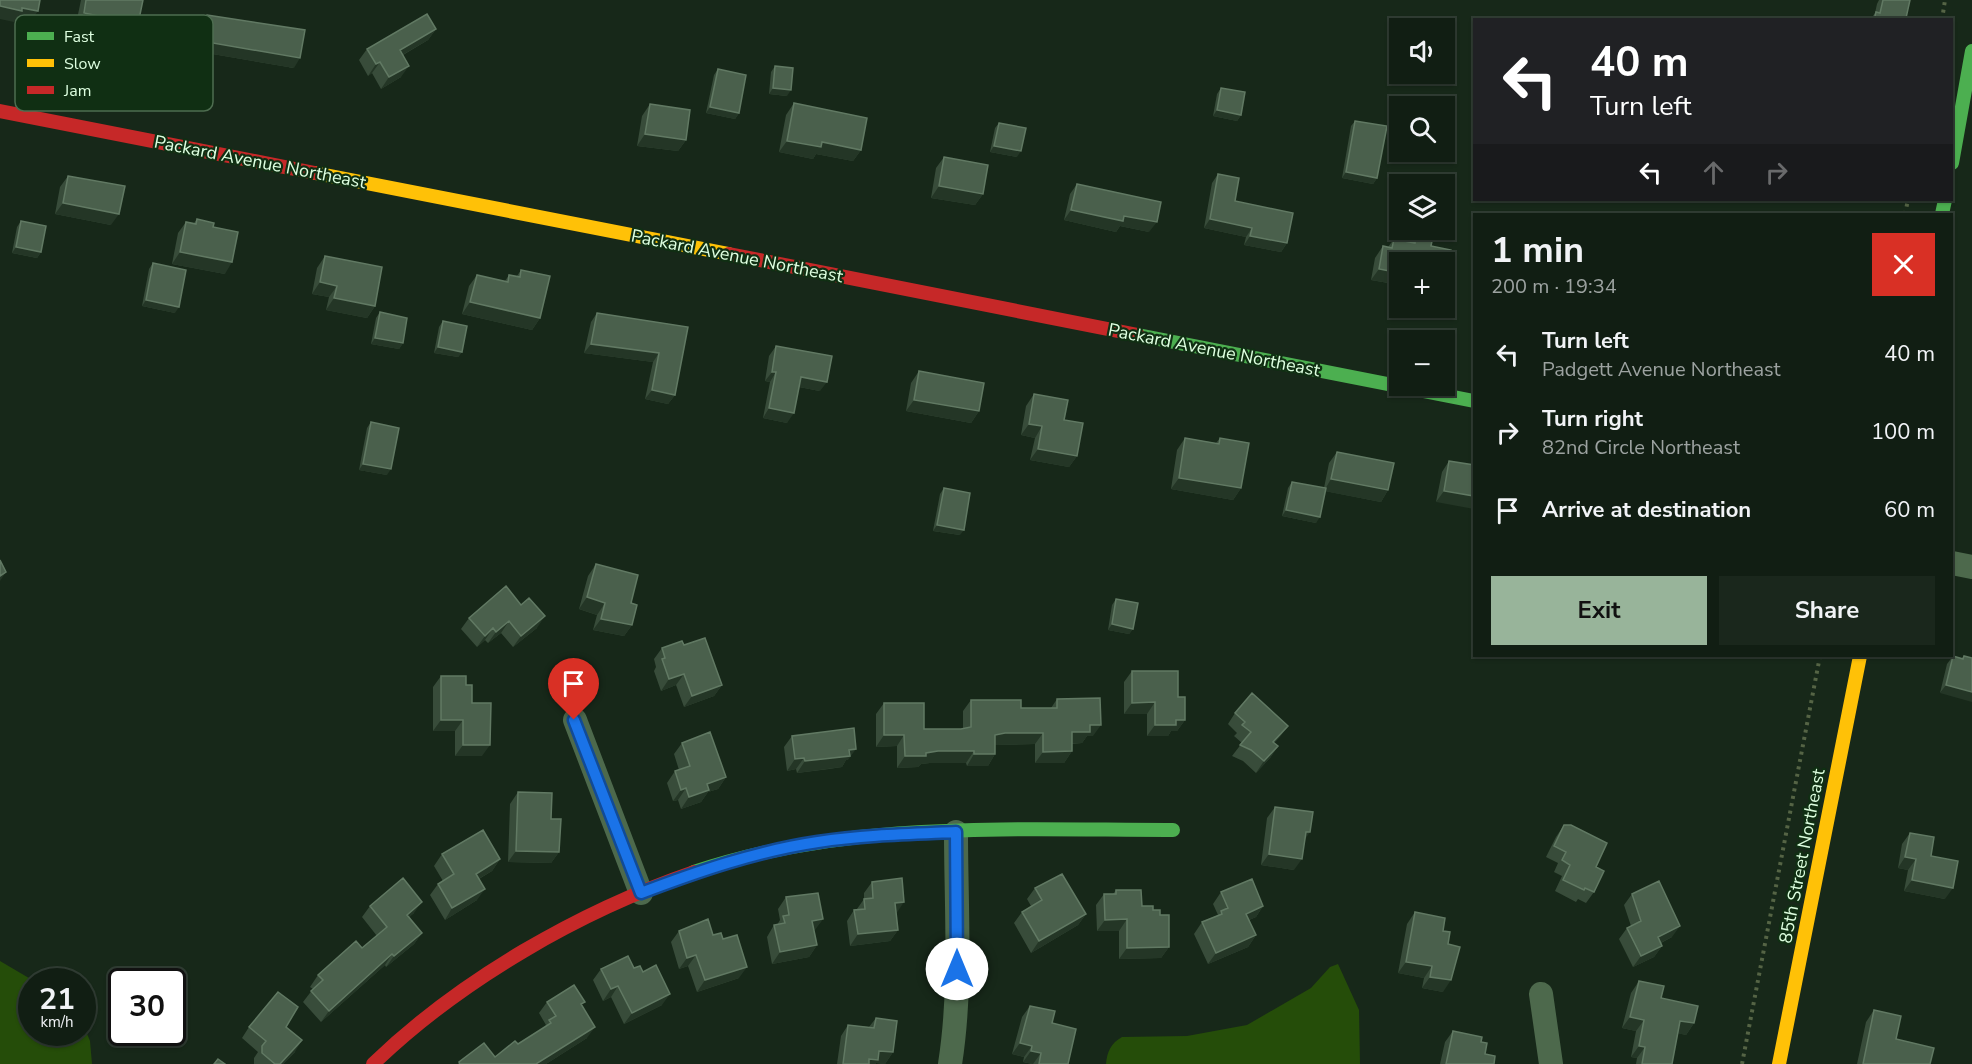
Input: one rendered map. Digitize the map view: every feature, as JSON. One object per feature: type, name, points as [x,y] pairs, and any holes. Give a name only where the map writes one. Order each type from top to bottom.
[{"type":"street","points":[[1953,157],[1972,51]]},
{"type":"street","name":"Packard Avenue Northeast","points":[[0,111],[1473,400]]},
{"type":"street","points":[[1953,563],[1972,567]]},
{"type":"street","name":"85th Street Northeast","points":[[1779,1064],[1860,657]]},
{"type":"street","points":[[574,720],[641,893]]},
{"type":"street","points":[[373,1064],[429,1017],[501,965],[590,915],[641,893],[733,861],[817,842],[871,836],[956,832],[1173,830]]},
{"type":"street","points":[[950,1064],[957,991],[956,832]]},
{"type":"street","points":[[1541,994],[1551,1064]]},
{"type":"path","points":[[1942,18],[1945,0]]},
{"type":"path","points":[[1742,1064],[1820,657]]},
{"type":"shaded area","points":[[0,961],[18,972],[18,1046],[90,1046],[92,1064],[0,1064]]},
{"type":"shaded area","points":[[1338,964],[1359,1010],[1360,1064],[1106,1064],[1110,1048],[1122,1037],[1187,1036],[1247,1025],[1311,988],[1330,967]]},
{"type":"building","points":[[0,0],[40,0],[38,11],[22,8],[22,11],[0,6]]},
{"type":"building","points":[[86,0],[143,0],[140,15],[84,13]]},
{"type":"building","points":[[1883,0],[1910,0],[1906,18],[1874,18],[1876,12],[1880,13]]},
{"type":"building","points":[[427,14],[436,29],[400,50],[409,66],[389,77],[380,62],[376,64],[367,49]]},
{"type":"building","points":[[213,16],[305,30],[300,58],[213,43]]},
{"type":"building","points":[[775,66],[793,68],[791,90],[773,88]]},
{"type":"building","points":[[718,69],[746,75],[739,113],[710,107]]},
{"type":"building","points":[[1221,88],[1245,92],[1241,115],[1217,110]]},
{"type":"building","points":[[794,103],[867,118],[861,150],[822,142],[821,147],[787,141]]},
{"type":"building","points":[[650,104],[690,110],[686,140],[645,134]]},
{"type":"building","points":[[1355,121],[1387,126],[1377,178],[1346,172]]},
{"type":"building","points":[[999,123],[1026,128],[1021,151],[994,146]]},
{"type":"building","points":[[944,157],[988,165],[983,194],[939,186]]},
{"type":"building","points":[[1218,174],[1239,178],[1235,201],[1293,213],[1287,243],[1250,236],[1252,228],[1210,219]]},
{"type":"building","points":[[68,176],[125,186],[119,214],[63,203]]},
{"type":"building","points":[[1077,184],[1161,202],[1157,222],[1124,216],[1123,221],[1071,210]]},
{"type":"building","points":[[197,219],[214,223],[213,227],[238,232],[232,262],[180,252],[186,222],[196,224]]},
{"type":"building","points":[[21,221],[46,226],[41,252],[16,247]]},
{"type":"building","points":[[1394,240],[1415,243],[1416,240],[1432,241],[1431,246],[1451,250],[1451,252],[1389,252],[1389,271],[1379,269],[1383,246],[1392,248]]},
{"type":"building","points":[[325,256],[382,267],[375,306],[334,298],[337,286],[320,282]]},
{"type":"building","points":[[153,263],[186,270],[179,307],[146,300]]},
{"type":"building","points":[[521,270],[550,276],[540,318],[470,302],[477,275],[508,282],[509,275],[520,277]]},
{"type":"building","points":[[380,312],[407,318],[403,343],[375,338]]},
{"type":"building","points":[[597,313],[688,327],[675,395],[652,390],[659,353],[591,344]]},
{"type":"building","points":[[443,321],[467,326],[462,352],[438,347]]},
{"type":"building","points":[[776,346],[832,356],[827,382],[801,377],[794,413],[769,408],[776,372],[772,372]]},
{"type":"building","points":[[919,371],[984,383],[979,411],[914,400]]},
{"type":"building","points":[[1034,394],[1068,400],[1064,420],[1083,423],[1077,456],[1038,449],[1042,426],[1029,424]]},
{"type":"building","points":[[371,422],[399,428],[391,469],[363,464]]},
{"type":"building","points":[[1185,438],[1219,444],[1220,438],[1249,443],[1241,488],[1179,478]]},
{"type":"building","points":[[1337,452],[1394,463],[1388,490],[1331,479]]},
{"type":"building","points":[[1449,461],[1473,465],[1473,496],[1444,491]]},
{"type":"building","points":[[1292,482],[1326,488],[1320,517],[1286,510]]},
{"type":"building","points":[[944,488],[970,493],[964,530],[937,525]]},
{"type":"building","points":[[0,560],[6,572],[0,576]]},
{"type":"building","points":[[596,564],[638,575],[631,603],[637,605],[632,625],[601,619],[605,603],[587,597]]},
{"type":"building","points":[[506,586],[521,605],[529,598],[545,616],[521,636],[509,621],[496,632],[493,628],[485,636],[469,618]]},
{"type":"building","points":[[1116,599],[1138,603],[1133,629],[1112,624]]},
{"type":"building","points":[[705,638],[722,685],[692,696],[684,674],[669,679],[662,659],[665,658],[662,648],[682,641],[684,645]]},
{"type":"building","points":[[1953,656],[1963,659],[1964,656],[1972,658],[1972,692],[1946,685]]},
{"type":"building","points":[[1132,671],[1178,671],[1178,697],[1185,697],[1185,720],[1176,720],[1176,725],[1155,725],[1155,702],[1132,703]]},
{"type":"building","points":[[441,676],[466,676],[466,685],[472,685],[472,703],[491,703],[490,745],[463,745],[463,720],[441,720]]},
{"type":"building","points":[[1252,693],[1288,726],[1273,742],[1278,746],[1264,761],[1251,750],[1240,745],[1251,732],[1242,725],[1245,722],[1235,713]]},
{"type":"building","points":[[1100,698],[1101,725],[1090,725],[1090,732],[1072,732],[1072,751],[1043,752],[1043,733],[1005,733],[995,735],[995,754],[974,754],[974,751],[938,751],[926,753],[926,756],[905,756],[904,735],[884,735],[884,703],[924,703],[924,729],[961,729],[971,727],[971,700],[1021,700],[1021,708],[1057,708],[1057,699]]},
{"type":"building","points":[[854,728],[856,749],[849,750],[850,756],[805,761],[804,758],[795,759],[792,736]]},
{"type":"building","points":[[710,732],[726,777],[707,784],[709,790],[689,797],[686,788],[681,790],[675,771],[690,766],[682,743]]},
{"type":"building","points":[[518,792],[552,793],[551,819],[561,819],[559,852],[516,851]]},
{"type":"building","points":[[1275,807],[1313,812],[1310,832],[1306,832],[1302,859],[1269,854]]},
{"type":"building","points":[[1564,825],[1571,825],[1607,843],[1596,867],[1604,871],[1594,892],[1563,880],[1570,865],[1562,860],[1566,852],[1554,846]]},
{"type":"building","points":[[483,830],[500,859],[476,874],[485,889],[452,908],[438,884],[454,874],[442,854]]},
{"type":"building","points":[[1910,833],[1934,837],[1931,856],[1958,861],[1953,888],[1912,880],[1916,859],[1905,857]]},
{"type":"building","points":[[1062,874],[1086,914],[1039,941],[1022,912],[1042,900],[1035,888]]},
{"type":"building","points":[[403,878],[422,902],[407,915],[422,933],[394,956],[392,954],[329,1011],[311,991],[323,980],[318,975],[356,941],[362,948],[387,927],[370,906]]},
{"type":"building","points":[[902,878],[904,902],[895,903],[898,930],[858,934],[854,910],[865,909],[864,899],[873,898],[872,882]]},
{"type":"building","points":[[1252,879],[1263,906],[1246,914],[1256,935],[1216,953],[1202,922],[1222,914],[1221,911],[1228,908],[1221,892]]},
{"type":"building","points":[[1659,881],[1680,926],[1658,937],[1662,946],[1641,956],[1627,928],[1641,921],[1632,894]]},
{"type":"building","points":[[1116,890],[1141,890],[1142,906],[1153,906],[1153,910],[1160,910],[1160,915],[1169,915],[1169,947],[1127,948],[1127,919],[1105,920],[1104,894],[1116,894]]},
{"type":"building","points":[[818,893],[823,919],[812,921],[817,945],[780,952],[774,925],[785,923],[783,916],[789,915],[786,897]]},
{"type":"building","points":[[1415,912],[1445,918],[1443,931],[1450,932],[1448,944],[1460,947],[1451,980],[1430,977],[1432,966],[1406,962]]},
{"type":"building","points":[[708,919],[713,935],[721,933],[723,939],[737,935],[747,967],[705,980],[696,955],[687,958],[679,931]]},
{"type":"building","points":[[628,956],[634,968],[640,966],[643,972],[656,965],[670,994],[632,1013],[618,986],[611,989],[601,969]]},
{"type":"building","points":[[1639,981],[1664,986],[1661,998],[1698,1006],[1694,1023],[1680,1021],[1672,1064],[1642,1064],[1645,1047],[1639,1046],[1644,1020],[1630,1017]]},
{"type":"building","points":[[574,985],[585,1002],[581,1004],[595,1027],[536,1064],[460,1064],[459,1062],[484,1043],[495,1057],[515,1041],[518,1044],[551,1023],[549,1020],[556,1016],[547,1002]]},
{"type":"building","points":[[278,992],[298,1007],[286,1027],[302,1040],[280,1064],[275,1064],[262,1053],[262,1046],[266,1041],[249,1027]]},
{"type":"building","points":[[1030,1006],[1055,1011],[1052,1023],[1076,1029],[1068,1064],[1039,1064],[1041,1053],[1031,1051],[1032,1046],[1020,1043]]},
{"type":"building","points":[[1874,1010],[1901,1016],[1896,1039],[1934,1048],[1930,1064],[1863,1064]]},
{"type":"building","points":[[876,1018],[897,1021],[893,1052],[879,1051],[878,1060],[869,1059],[869,1064],[843,1064],[848,1025],[874,1028]]},
{"type":"building","points":[[1453,1031],[1482,1037],[1481,1042],[1487,1043],[1485,1054],[1495,1056],[1494,1064],[1446,1064]]},
{"type":"building","points":[[218,1059],[225,1064],[214,1064]]},
{"type":"traffic: fast","points":[[1953,157],[1972,51]]},
{"type":"traffic: fast","points":[[1942,213],[1945,201]]},
{"type":"traffic: fast","points":[[1138,335],[1473,401]]},
{"type":"traffic: fast","points":[[694,872],[752,855],[871,836],[992,830],[1173,830]]},
{"type":"traffic: slow","points":[[315,173],[729,254]]},
{"type":"traffic: slow","points":[[1779,1064],[1860,657]]},
{"type":"traffic: jam","points":[[0,111],[315,173]]},
{"type":"traffic: jam","points":[[729,254],[1138,335]]},
{"type":"traffic: jam","points":[[373,1064],[444,1004],[523,951],[608,907],[694,872]]},
{"type":"route","points":[[574,720],[641,893],[701,870],[755,855],[817,842],[871,836],[956,832],[957,969]]}]
